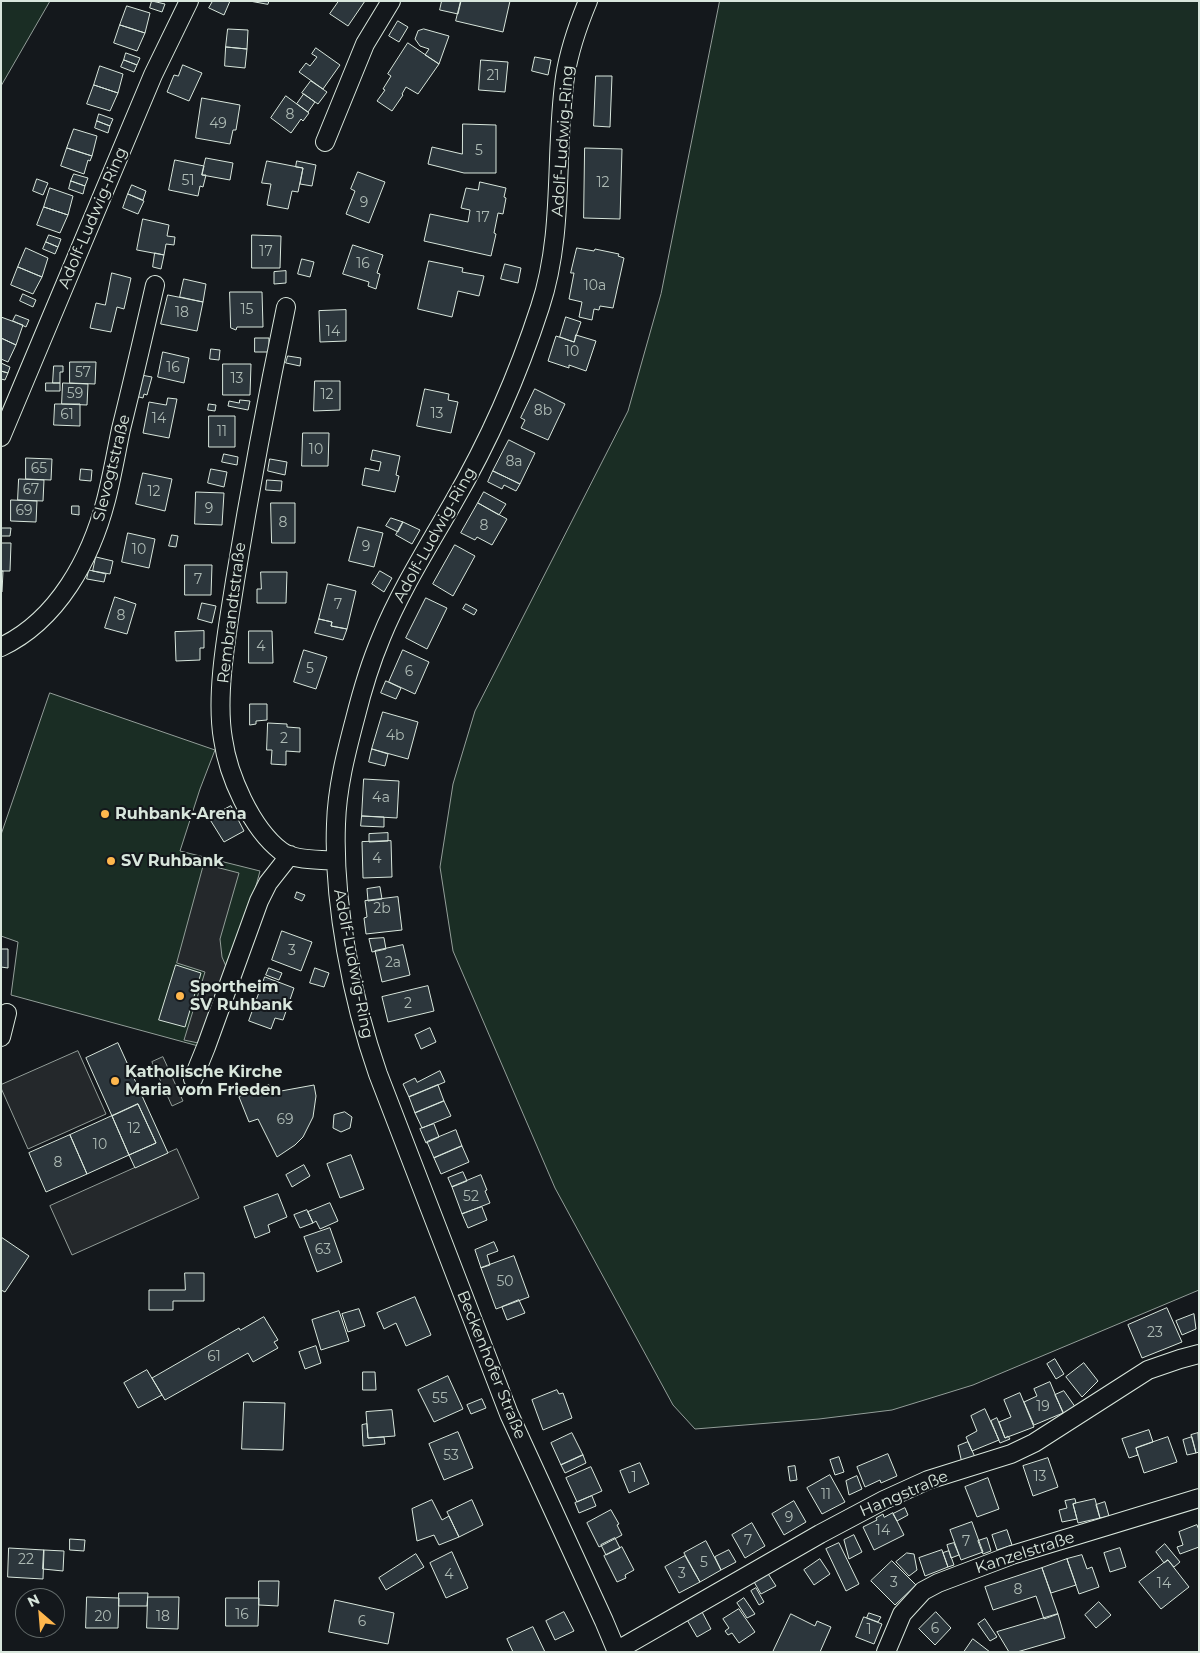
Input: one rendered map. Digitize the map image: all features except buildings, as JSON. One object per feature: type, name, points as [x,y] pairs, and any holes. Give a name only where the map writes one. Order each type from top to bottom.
[{"type":"street","name":"Adolf-Ludwig-Ring","points":[[1,437],[153,75],[189,1]]},
{"type":"street","points":[[326,142],[365,44],[391,1]]},
{"type":"street","name":"Adolf-Ludwig-Ring","points":[[378,1074],[361,1018],[343,930],[336,861],[336,822],[342,773],[365,683],[381,638],[402,593],[458,495],[496,421],[541,305],[551,265],[556,229],[565,75],[572,43],[586,2]]},
{"type":"street","name":"Slevogtstraße","points":[[1,647],[26,632],[60,599],[86,556],[106,501],[155,285]]},
{"type":"street","name":"Rembrandtstraße","points":[[286,307],[240,546],[225,652],[221,712],[222,738],[236,787],[260,828],[281,851],[290,856]]},
{"type":"street","points":[[193,1078],[256,908],[268,883],[290,856],[336,861]]},
{"type":"street","points":[[1,1037],[7,1013]]},
{"type":"street","name":"Beckenhofer Straße","points":[[378,1074],[508,1414],[616,1651]]},
{"type":"street","name":"Hangstraße","points":[[616,1651],[820,1534],[884,1500],[928,1480],[1011,1454],[1063,1426],[1148,1370],[1199,1354]]},
{"type":"street","name":"Kanzelstraße","points":[[886,1652],[902,1614],[923,1591],[938,1583],[1012,1555],[1199,1498]]},
{"type":"green space","points":[[1,1],[50,1],[1,86]]},
{"type":"green space","points":[[720,1],[1199,1],[1199,1290],[973,1385],[892,1410],[819,1419],[695,1429],[673,1405],[555,1188],[453,951],[440,867],[453,784],[475,711],[628,411],[661,294]]},
{"type":"green space","name":"SV Ruhbank","points":[[50,693],[215,750],[180,851],[260,871],[250,908],[202,1047],[11,995],[18,942],[1,936],[1,835]]},
{"type":"shaded area","points":[[204,864],[239,873],[220,939],[222,957],[228,971],[203,1044],[184,1040],[205,972],[177,963]]},
{"type":"shaded area","points":[[78,1051],[106,1114],[28,1149],[1,1085]]},
{"type":"shaded area","points":[[163,1057],[183,1101],[172,1106],[152,1062]]},
{"type":"shaded area","points":[[177,1149],[199,1198],[72,1255],[50,1206]]},
{"type":"place","name":"Ruhbank-Arena","points":[[105,814]]},
{"type":"place","name":"SV Ruhbank","points":[[111,861]]},
{"type":"place","name":"Sportheim SV Ruhbank","points":[[180,996]]},
{"type":"place","name":"Katholische Kirche Maria vom Frieden","points":[[115,1081]]}]
